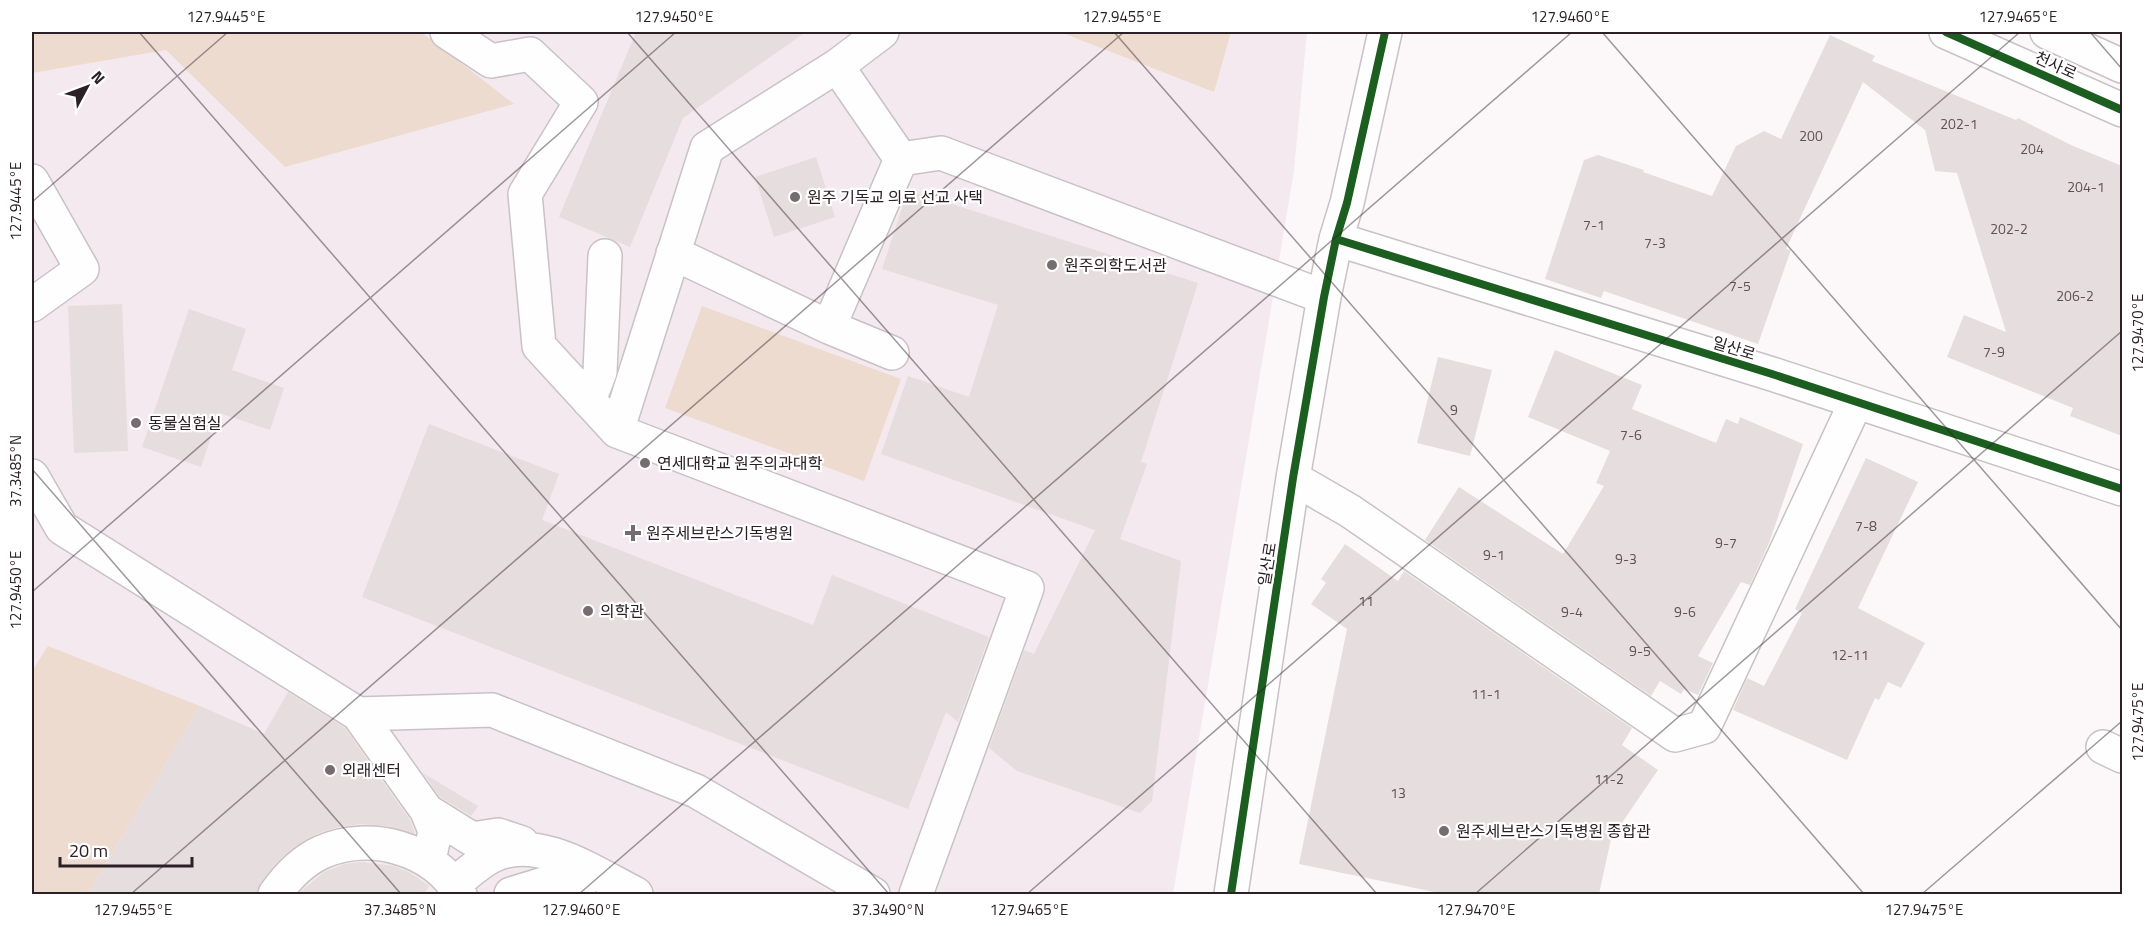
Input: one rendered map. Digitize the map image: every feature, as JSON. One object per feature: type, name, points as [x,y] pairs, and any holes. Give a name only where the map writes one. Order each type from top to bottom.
[{"type":"street","points":[[447,32],[491,61],[530,54],[580,102],[525,194],[538,346],[617,431],[1027,588],[916,894]]},
{"type":"street","points":[[617,431],[707,148],[837,66],[882,32]]},
{"type":"street","name":"일산로","points":[[1230,894],[1293,478],[1324,297],[1385,32]]},
{"type":"street","name":"천사로","points":[[1946,32],[2122,110]]},
{"type":"street","name":"천사로","points":[[2047,32],[2122,66]]},
{"type":"street","points":[[837,66],[901,159]]},
{"type":"street","points":[[901,159],[941,153],[1324,297]]},
{"type":"street","points":[[829,327],[901,159]]},
{"type":"street","points":[[32,181],[82,270],[32,305]]},
{"type":"street","name":"일산로","points":[[1336,239],[1856,402],[2122,489]]},
{"type":"street","points":[[673,253],[829,327],[892,353]]},
{"type":"street","points":[[589,401],[600,372],[606,256]]},
{"type":"street","points":[[1293,478],[1350,512],[1675,735],[1704,727],[1856,402]]},
{"type":"street","points":[[32,476],[62,528],[358,714],[427,811],[435,831],[429,861]]},
{"type":"street","points":[[358,714],[492,710],[696,791],[873,894]]},
{"type":"street","points":[[427,811],[472,839],[498,835],[561,856],[636,894]]},
{"type":"street","points":[[274,894],[291,873],[322,852],[358,842],[395,846],[429,861],[457,889],[493,856],[522,849],[561,856]]},
{"type":"street","points":[[510,894],[547,883],[579,894]]},
{"type":"shaded area","name":"연세대학교 원주의과대학","points":[[32,32],[1307,32],[1294,171],[1173,894],[32,894]]},
{"type":"shaded area","points":[[32,32],[421,32],[514,104],[285,167],[166,50],[32,73]]},
{"type":"shaded area","points":[[1060,32],[1231,32],[1214,92]]},
{"type":"shaded area","points":[[702,306],[901,379],[864,481],[665,408]]},
{"type":"shaded area","points":[[48,646],[200,706],[88,894],[32,894],[32,671]]},
{"type":"building","points":[[636,32],[806,32],[683,118],[630,247],[559,217]]},
{"type":"building","points":[[1830,35],[1875,56],[1872,61],[2016,120],[2018,118],[2071,145],[2122,166],[2122,436],[2070,416],[2073,408],[1947,357],[1964,315],[2006,332],[1957,173],[1935,171],[1925,130],[1863,82],[1786,249],[1791,250],[1758,344],[1604,291],[1601,298],[1545,279],[1584,160],[1598,155],[1712,196],[1736,146],[1764,131],[1781,139]]},
{"type":"building","name":"원주 기독교 의료 선교 사택","points":[[816,157],[835,217],[774,237],[755,177]]},
{"type":"building","points":[[908,190],[1198,283],[1141,462],[1147,464],[1120,539],[881,454],[908,376],[969,397],[998,305],[882,269]]},
{"type":"building","points":[[122,304],[128,451],[74,453],[68,306]]},
{"type":"building","points":[[189,309],[246,329],[232,370],[284,388],[270,430],[219,413],[201,467],[142,447]]},
{"type":"building","points":[[1555,350],[1642,385],[1632,409],[1716,443],[1726,419],[1738,424],[1740,417],[1803,444],[1769,543],[1750,585],[1741,582],[1698,656],[1713,663],[1698,695],[1684,689],[1681,694],[1660,681],[1651,696],[1425,540],[1459,487],[1563,554],[1604,486],[1596,483],[1610,451],[1528,417]]},
{"type":"building","points":[[1438,357],[1492,370],[1470,456],[1417,443]]},
{"type":"building","name":"의학관","points":[[429,424],[559,474],[542,520],[813,625],[832,575],[989,637],[958,722],[946,712],[908,809],[362,597]]},
{"type":"building","points":[[1866,458],[1918,482],[1858,608],[1925,643],[1901,688],[1888,682],[1879,700],[1875,698],[1847,760],[1733,710],[1747,678],[1764,686],[1802,613],[1795,609]]},
{"type":"building","points":[[1095,530],[1181,561],[1152,801],[1140,813],[1017,771],[989,748],[1024,650],[1034,654]]},
{"type":"building","points":[[1345,544],[1398,581],[1404,571],[1632,728],[1622,745],[1658,770],[1611,839],[1599,894],[1444,894],[1299,864],[1347,629],[1311,604],[1326,583],[1321,579]]},
{"type":"building","points":[[288,692],[345,728],[410,820],[415,834],[383,826],[361,824],[338,827],[316,834],[297,845],[277,862],[260,883],[257,894],[88,894],[200,706],[264,734]]},
{"type":"building","points":[[423,773],[478,806],[471,816],[440,797]]},
{"type":"building","points":[[361,862],[394,866],[409,872],[429,886],[424,894],[298,894],[324,872],[345,864]]},
{"type":"cycle path","points":[[1231,894],[1293,478],[1324,297],[1385,32]]},
{"type":"cycle path","points":[[1946,32],[2122,110]]},
{"type":"cycle path","points":[[1336,239],[1772,374],[2122,489]]},
{"type":"place","name":"원주 기독교 의료 선교 사택","points":[[795,197]]},
{"type":"place","name":"원주의학도서관","points":[[1052,265]]},
{"type":"place","name":"동물실험실","points":[[136,423]]},
{"type":"place","name":"연세대학교 원주의과대학","points":[[645,463]]},
{"type":"place","name":"원주세브란스기독병원","points":[[633,533]]},
{"type":"place","name":"의학관","points":[[588,611]]},
{"type":"place","name":"외래센터","points":[[330,770]]},
{"type":"place","name":"원주세브란스기독병원 종합관","points":[[1444,831]]}]
